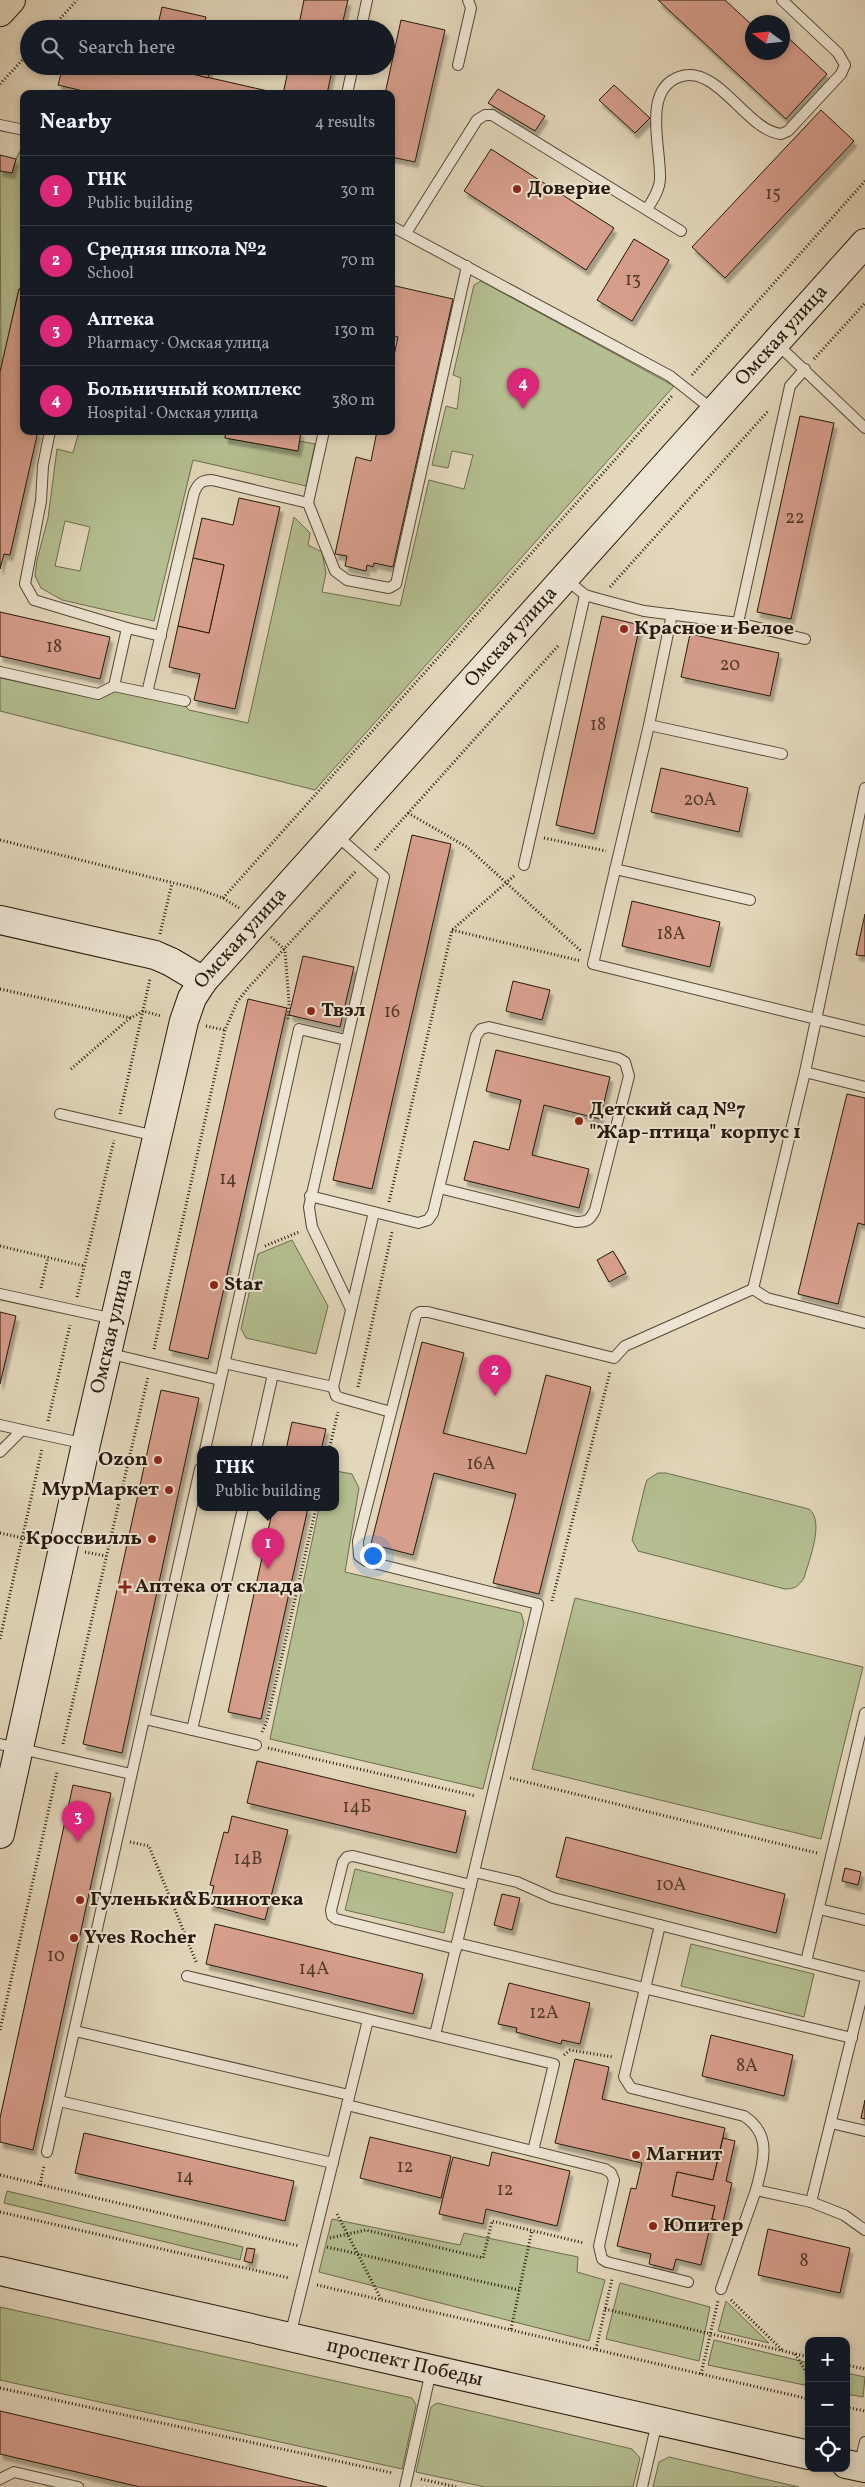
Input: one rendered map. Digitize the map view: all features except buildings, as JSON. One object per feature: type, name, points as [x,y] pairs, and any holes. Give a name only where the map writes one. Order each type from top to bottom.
[{"type":"main road","points":[[0,12],[11,0]]},
{"type":"main road","name":"Омская улица","points":[[0,1834],[9,1746],[86,1444],[184,1021],[192,998],[203,981],[336,835],[575,586],[714,411],[865,243]]},
{"type":"main road","points":[[1,924],[155,956],[171,962],[203,981]]},
{"type":"main road","name":"проспект Победы","points":[[0,2271],[805,2454]]},
{"type":"lane","points":[[363,20],[367,0]]},
{"type":"lane","points":[[458,65],[471,8],[468,0]]},
{"type":"lane","points":[[647,209],[655,196],[660,180],[657,103],[661,90],[674,79],[685,75],[702,77],[717,84],[767,130],[781,134],[788,130],[841,74],[845,65],[838,52],[782,0]]},
{"type":"lane","points":[[348,90],[351,75]]},
{"type":"lane","points":[[406,233],[477,120],[485,115],[492,115],[681,231]]},
{"type":"lane","points":[[0,125],[20,129]]},
{"type":"lane","points":[[395,228],[683,385],[714,411]]},
{"type":"lane","points":[[323,435],[308,503],[336,571],[347,580],[389,588],[396,584],[467,266]]},
{"type":"lane","points":[[776,342],[865,428]]},
{"type":"lane","points":[[738,623],[790,386],[805,369]]},
{"type":"lane","points":[[49,435],[25,584],[34,600],[127,628],[161,636]]},
{"type":"lane","points":[[147,693],[194,493],[198,485],[204,480],[212,480],[308,503]]},
{"type":"lane","points":[[575,586],[599,599],[644,611],[738,623],[805,639]]},
{"type":"lane","points":[[524,865],[579,622],[575,586]]},
{"type":"lane","points":[[672,614],[649,724],[593,964],[865,1032]]},
{"type":"lane","points":[[114,686],[127,628]]},
{"type":"lane","points":[[0,672],[98,694],[114,686],[185,701]]},
{"type":"lane","points":[[649,724],[782,754]]},
{"type":"lane","points":[[754,1289],[805,1072],[865,788]]},
{"type":"lane","points":[[336,835],[384,877],[309,1207],[312,1227],[351,1309]]},
{"type":"lane","points":[[615,869],[750,900]]},
{"type":"lane","points":[[310,1196],[418,1222],[428,1220],[433,1213],[439,1188],[476,1036],[481,1029],[489,1027],[618,1058],[625,1062],[629,1076],[595,1210],[591,1219],[585,1222],[576,1222],[439,1188]]},
{"type":"lane","points":[[206,1446],[299,1030],[346,1040]]},
{"type":"lane","points":[[805,1072],[865,1087]]},
{"type":"lane","points":[[60,1114],[157,1136]]},
{"type":"lane","points":[[374,1212],[334,1387],[336,1396],[391,1412]]},
{"type":"lane","points":[[754,1289],[767,1298],[865,1323]]},
{"type":"lane","points":[[435,2035],[538,1604],[366,1561],[359,1556],[358,1541],[414,1322],[420,1312],[428,1312],[614,1358],[625,1346],[754,1289]]},
{"type":"lane","points":[[0,1294],[114,1320]]},
{"type":"lane","points":[[107,1353],[220,1380]]},
{"type":"lane","points":[[224,1364],[334,1387]]},
{"type":"lane","points":[[257,1446],[273,1374]]},
{"type":"lane","points":[[0,1425],[86,1444]]},
{"type":"lane","points":[[0,1452],[22,1430]]},
{"type":"lane","points":[[47,2152],[197,1483]]},
{"type":"lane","points":[[192,1730],[242,1511]]},
{"type":"lane","points":[[806,1962],[865,1713]]},
{"type":"lane","points":[[145,1719],[256,1745]]},
{"type":"lane","points":[[9,1746],[132,1774]]},
{"type":"lane","points":[[471,1885],[353,1856],[347,1857],[343,1862],[330,1910],[336,1920],[643,1988],[852,2038]]},
{"type":"lane","points":[[474,1872],[517,1882],[553,1898],[865,1977]]},
{"type":"lane","points":[[819,1909],[865,1920]]},
{"type":"lane","points":[[660,1925],[626,2059],[624,2077],[631,2088],[744,2116],[750,2120],[764,2143],[765,2152],[756,2190],[720,2290]]},
{"type":"lane","points":[[187,1976],[554,2064],[533,2151]]},
{"type":"lane","points":[[811,2202],[852,2038],[862,2008],[865,1983]]},
{"type":"lane","points":[[290,2337],[368,2020]]},
{"type":"lane","points":[[75,2031],[348,2100],[605,2169],[611,2173],[614,2180],[598,2246],[602,2258],[607,2262],[688,2282]]},
{"type":"lane","points":[[59,2100],[333,2164]]},
{"type":"lane","points":[[831,2123],[865,2131]]},
{"type":"lane","points":[[756,2190],[811,2202],[844,2215],[865,2230]]},
{"type":"lane","points":[[405,2487],[432,2369]]},
{"type":"lane","points":[[642,2487],[657,2421]]},
{"type":"lane","points":[[0,2479],[14,2472],[78,2487]]},
{"type":"path","points":[[59,20],[77,0]]},
{"type":"path","points":[[0,84],[20,63]]},
{"type":"path","points":[[222,898],[865,181]]},
{"type":"path","points":[[805,369],[865,303]]},
{"type":"path","points":[[599,599],[790,386]]},
{"type":"path","points":[[0,2030],[225,1030],[237,1002],[579,622]]},
{"type":"path","points":[[408,813],[466,847],[593,964]]},
{"type":"path","points":[[531,835],[619,854]]},
{"type":"path","points":[[0,840],[198,889],[235,904],[285,950],[289,1002],[288,1019],[299,1030]]},
{"type":"path","points":[[354,1402],[391,1216],[452,930],[507,883],[524,865]]},
{"type":"path","points":[[452,930],[593,964]]},
{"type":"path","points":[[0,989],[131,1018]]},
{"type":"path","points":[[71,1069],[131,1018],[143,1012],[225,1030]]},
{"type":"path","points":[[249,1253],[312,1227]]},
{"type":"path","points":[[0,1246],[84,1266]]},
{"type":"path","points":[[38,1303],[48,1257]]},
{"type":"path","points":[[538,1604],[545,1606],[552,1600],[614,1358]]},
{"type":"path","points":[[330,1446],[341,1398]]},
{"type":"path","points":[[315,1511],[267,1721],[256,1745],[492,1800]]},
{"type":"path","points":[[0,1533],[47,1543]]},
{"type":"path","points":[[84,1552],[106,1556]]},
{"type":"path","points":[[498,1775],[830,1856]]},
{"type":"path","points":[[117,1839],[149,1846],[204,1980]]},
{"type":"path","points":[[554,2064],[570,2050],[626,2059]]},
{"type":"path","points":[[40,2185],[47,2152]]},
{"type":"path","points":[[0,2175],[312,2246],[359,2254],[518,2290]]},
{"type":"path","points":[[325,2193],[359,2254],[381,2299]]},
{"type":"path","points":[[0,2212],[805,2398]]},
{"type":"path","points":[[312,2246],[347,2233],[366,2230],[483,2258],[492,2221],[598,2246]]},
{"type":"path","points":[[511,2330],[532,2230]]},
{"type":"path","points":[[596,2349],[611,2284]]},
{"type":"path","points":[[701,2374],[720,2290]]},
{"type":"path","points":[[720,2290],[783,2351]]},
{"type":"path","points":[[605,2310],[805,2356]]},
{"type":"path","points":[[796,2354],[805,2369]]},
{"type":"path","points":[[850,2366],[865,2369]]},
{"type":"path","points":[[0,2388],[457,2487]]},
{"type":"path","points":[[850,2408],[865,2411]]},
{"type":"green space","points":[[20,151],[20,289],[1,369],[0,171],[12,173]]},
{"type":"green space","points":[[481,281],[674,386],[315,790],[0,711],[0,675],[98,698],[115,690],[184,705],[189,710],[248,723],[294,517],[310,533],[308,545],[322,552],[326,573],[322,592],[400,606],[429,480],[464,489],[473,455],[452,451],[448,468],[432,465],[446,406],[457,409],[461,378],[453,375],[474,285]]},
{"type":"green space","points":[[78,435],[225,435],[225,438],[297,451],[299,441],[315,444],[306,486],[193,460],[154,621],[62,600],[41,588],[35,576],[37,560],[48,518],[57,449],[73,453]],"holes":[[[65,521],[90,527],[80,571],[55,566]]]},
{"type":"green space","points":[[292,1240],[328,1306],[316,1354],[246,1338],[241,1329],[258,1254]]},
{"type":"green space","points":[[339,1472],[352,1474],[359,1488],[345,1572],[521,1613],[524,1623],[483,1789],[270,1739],[318,1511],[339,1511]]},
{"type":"green space","points":[[658,1473],[666,1473],[809,1509],[814,1515],[816,1531],[812,1551],[802,1581],[794,1588],[785,1589],[638,1551],[632,1540],[645,1486],[647,1480]]},
{"type":"green space","points":[[575,1598],[863,1667],[821,1839],[532,1769]]},
{"type":"green space","points":[[355,1869],[453,1893],[444,1933],[345,1910]]},
{"type":"green space","points":[[691,1944],[814,1974],[804,2017],[681,1986]]},
{"type":"green space","points":[[7,2191],[243,2247],[240,2260],[4,2203]]},
{"type":"green space","points":[[332,2219],[460,2245],[464,2233],[578,2257],[577,2272],[605,2280],[589,2341],[319,2272]]},
{"type":"green space","points":[[620,2283],[710,2307],[699,2361],[606,2339]]},
{"type":"green space","points":[[726,2301],[769,2343],[718,2331]]},
{"type":"green space","points":[[0,2307],[412,2398],[416,2405],[402,2469],[0,2380]]},
{"type":"green space","points":[[714,2340],[805,2362],[805,2385],[708,2365]]},
{"type":"green space","points":[[850,2374],[865,2377],[863,2397],[850,2395]]},
{"type":"green space","points":[[437,2403],[632,2449],[640,2458],[633,2487],[485,2487],[416,2472],[431,2407]]},
{"type":"green space","points":[[669,2457],[799,2487],[653,2487],[659,2462]]},
{"type":"place","name":"Доверие","points":[[517,189]]},
{"type":"place","name":"Больничный комплекс","points":[[523,409]]},
{"type":"place","name":"Красное и Белое","points":[[624,629]]},
{"type":"place","name":"Твэл","points":[[311,1011]]},
{"type":"place","name":"Детский сад №7 \"Жар-птица\" корпус 1","points":[[579,1121]]},
{"type":"place","name":"Star","points":[[214,1285]]},
{"type":"place","name":"Средняя школа №2","points":[[495,1396]]},
{"type":"place","name":"Ozon","points":[[158,1460]]},
{"type":"place","name":"МурМаркет","points":[[169,1490]]},
{"type":"place","name":"Кроссвилль","points":[[152,1539]]},
{"type":"place","name":"ГНК","points":[[268,1569]]},
{"type":"place","name":"Аптека от склада","points":[[125,1587]]},
{"type":"place","name":"Аптека","points":[[78,1842]]},
{"type":"place","name":"Гуленьки&Блинотека","points":[[80,1900]]},
{"type":"place","name":"Yves Rocher","points":[[74,1938]]},
{"type":"place","name":"Магнит","points":[[636,2155]]},
{"type":"place","name":"Юпитер","points":[[653,2226]]}]
